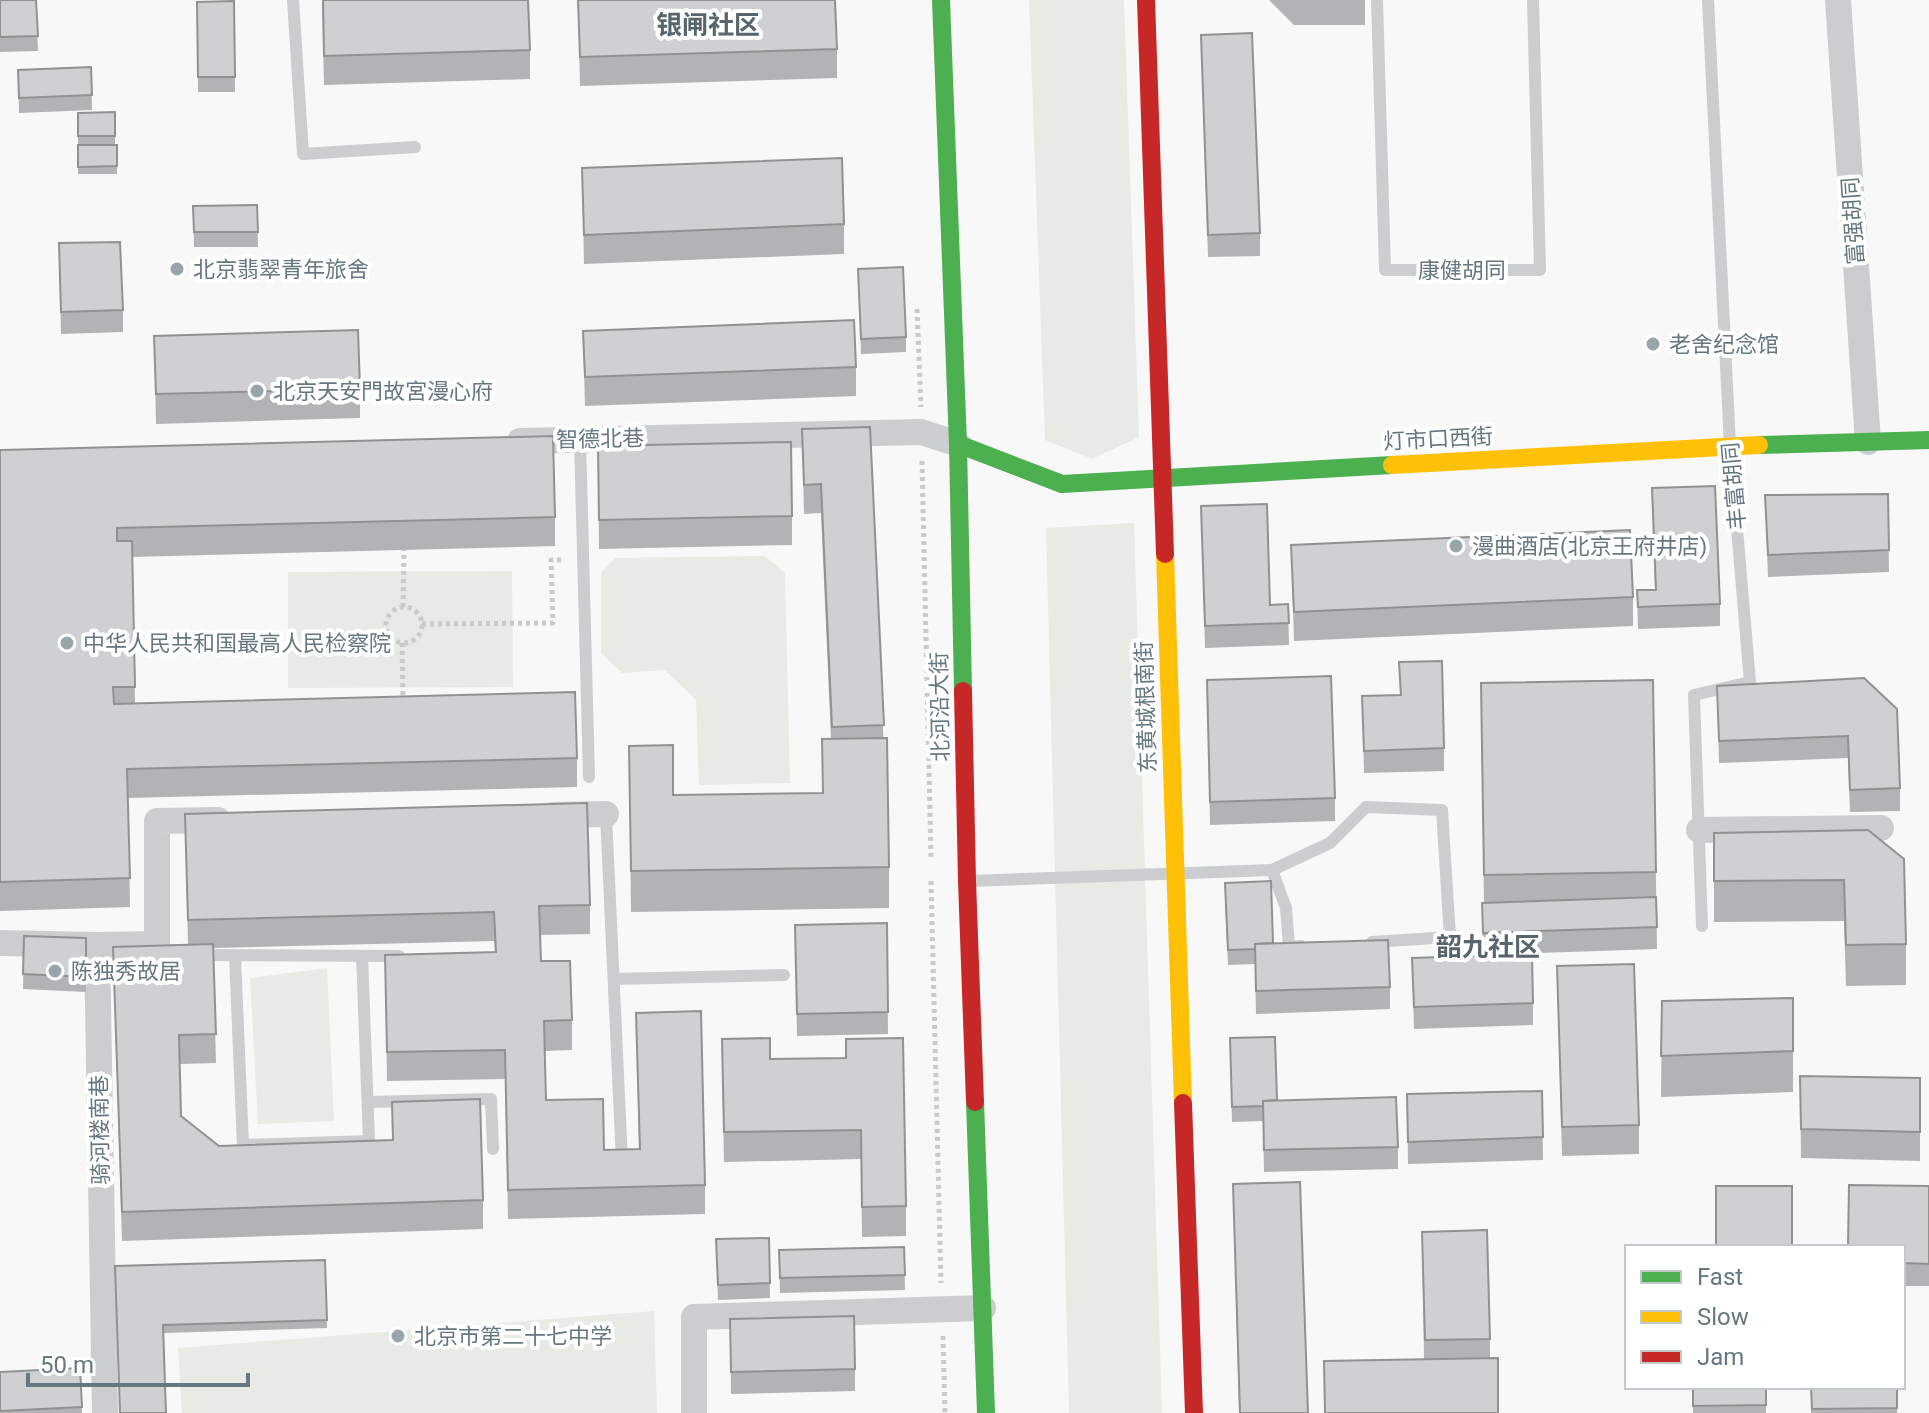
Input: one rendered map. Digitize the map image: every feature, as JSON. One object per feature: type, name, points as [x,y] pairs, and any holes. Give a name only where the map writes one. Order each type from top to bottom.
[{"type":"street","name":"北河沿大街","points":[[941,0],[958,444],[967,881],[986,1413]]},
{"type":"street","name":"东黄城根南街","points":[[1146,0],[1194,1413]]},
{"type":"street","name":"富强胡同","points":[[1838,0],[1868,442]]},
{"type":"street","name":"智德北巷","points":[[501,441],[921,432],[958,444]]},
{"type":"street","name":"灯市口西街","points":[[958,444],[1062,484],[1730,446],[1929,440]]},
{"type":"street","points":[[529,815],[606,814]]},
{"type":"street","points":[[0,943],[162,947],[157,821],[235,820]]},
{"type":"street","points":[[1699,830],[1881,828]]},
{"type":"street","name":"骑河楼南巷","points":[[97,945],[105,1413]]},
{"type":"street","points":[[694,1413],[694,1317],[983,1308]]},
{"type":"lane","points":[[293,0],[303,154],[415,147]]},
{"type":"lane","name":"康健胡同","points":[[1377,0],[1385,270],[1540,270],[1533,0]]},
{"type":"lane","name":"丰富胡同","points":[[1702,926],[1694,695],[1750,682],[1730,446],[1708,0]]},
{"type":"lane","points":[[580,440],[589,777]]},
{"type":"lane","points":[[967,881],[1272,870],[1330,843],[1366,807],[1442,810],[1450,937],[1362,942]]},
{"type":"lane","points":[[606,814],[622,1165]]},
{"type":"lane","points":[[1272,870],[1286,908],[1289,947],[1318,945]]},
{"type":"lane","points":[[192,955],[405,956]]},
{"type":"lane","points":[[235,956],[243,1145],[369,1141],[362,956]]},
{"type":"lane","points":[[614,979],[784,975]]},
{"type":"lane","points":[[368,1102],[491,1099],[493,1149]]},
{"type":"path","points":[[917,309],[945,1413]]},
{"type":"path","points":[[403,607],[404,550]]},
{"type":"path","points":[[422,624],[553,623],[551,560],[583,560]]},
{"type":"path","points":[[403,607],[414,609],[422,624],[418,636],[402,643],[391,637],[386,626],[393,611],[403,607]]},
{"type":"path","points":[[402,643],[404,712]]},
{"type":"shaded area","points":[[1029,0],[1124,0],[1139,437],[1092,459],[1045,440]]},
{"type":"shaded area","points":[[1134,523],[1162,1413],[1069,1413],[1046,528]]},
{"type":"shaded area","points":[[765,556],[785,573],[790,783],[699,785],[696,700],[665,670],[622,673],[601,653],[601,573],[615,558]]},
{"type":"shaded area","points":[[512,571],[513,687],[288,688],[288,572]]},
{"type":"shaded area","points":[[327,968],[334,1121],[258,1124],[250,978]]},
{"type":"shaded area","points":[[654,1311],[657,1413],[182,1413],[178,1348]]},
{"type":"building","points":[[0,0],[36,0],[38,36],[0,37]]},
{"type":"building","points":[[323,0],[528,0],[530,50],[324,56]]},
{"type":"building","points":[[578,0],[835,0],[837,49],[580,57]]},
{"type":"building","points":[[234,1],[235,77],[198,77],[197,2]]},
{"type":"building","points":[[1252,33],[1260,233],[1208,235],[1201,35]]},
{"type":"building","points":[[91,67],[92,95],[19,98],[18,70]]},
{"type":"building","points":[[115,112],[115,136],[78,136],[78,113]]},
{"type":"building","points":[[78,145],[117,145],[117,166],[78,167]]},
{"type":"building","points":[[842,158],[844,224],[584,235],[582,168]]},
{"type":"building","points":[[257,205],[258,232],[194,232],[193,206]]},
{"type":"building","points":[[120,242],[123,310],[61,312],[59,243]]},
{"type":"building","points":[[903,267],[906,337],[861,339],[858,269]]},
{"type":"building","points":[[854,320],[856,367],[585,377],[583,331]]},
{"type":"building","points":[[358,330],[360,389],[156,394],[154,336]]},
{"type":"building","points":[[870,427],[884,725],[832,727],[821,484],[804,485],[802,429]]},
{"type":"building","name":"中华人民共和国最高人民检察院","points":[[553,436],[555,517],[117,528],[117,541],[132,541],[135,687],[113,687],[114,704],[575,692],[577,758],[127,769],[130,878],[0,882],[0,450]]},
{"type":"building","points":[[791,442],[792,516],[599,520],[598,446]]},
{"type":"building","points":[[1715,486],[1720,604],[1638,607],[1637,590],[1656,590],[1652,488]]},
{"type":"building","points":[[1888,494],[1889,550],[1768,555],[1765,495]]},
{"type":"building","points":[[1267,504],[1270,605],[1288,604],[1289,623],[1205,626],[1201,506]]},
{"type":"building","points":[[1630,530],[1633,597],[1294,612],[1291,545]]},
{"type":"building","points":[[1442,661],[1444,748],[1364,751],[1362,696],[1401,695],[1399,662]]},
{"type":"building","points":[[1331,676],[1335,798],[1210,802],[1207,680]]},
{"type":"building","points":[[1864,678],[1897,709],[1900,788],[1850,790],[1848,736],[1719,741],[1717,686]]},
{"type":"building","points":[[1653,680],[1656,872],[1484,875],[1481,683]]},
{"type":"building","points":[[887,738],[889,867],[631,871],[629,746],[673,745],[673,795],[823,793],[822,739]]},
{"type":"building","points":[[587,803],[590,905],[539,906],[541,961],[570,961],[572,1020],[544,1021],[546,1100],[603,1099],[604,1150],[640,1149],[636,1013],[701,1011],[705,1185],[508,1190],[505,1050],[387,1052],[385,955],[496,952],[494,912],[188,920],[185,814]]},
{"type":"building","points":[[1868,830],[1904,859],[1906,944],[1846,945],[1844,880],[1714,881],[1714,833]]},
{"type":"building","points":[[1271,881],[1273,943],[1255,944],[1255,949],[1228,950],[1225,883]]},
{"type":"building","points":[[1656,897],[1657,927],[1483,933],[1482,903]]},
{"type":"building","points":[[887,923],[888,1012],[797,1014],[795,925]]},
{"type":"building","name":"陈独秀故居","points":[[24,936],[86,938],[86,977],[23,974]]},
{"type":"building","points":[[1388,940],[1390,987],[1256,991],[1255,944]]},
{"type":"building","points":[[213,944],[216,1034],[179,1035],[181,1116],[219,1146],[393,1140],[392,1102],[480,1099],[483,1200],[122,1212],[113,947]]},
{"type":"building","points":[[1532,954],[1533,1003],[1414,1007],[1412,958]]},
{"type":"building","points":[[1634,964],[1639,1125],[1562,1127],[1557,966]]},
{"type":"building","points":[[1793,998],[1793,1051],[1661,1056],[1662,1001]]},
{"type":"building","points":[[1275,1037],[1277,1100],[1263,1101],[1263,1106],[1232,1107],[1230,1038]]},
{"type":"building","points":[[770,1038],[770,1059],[846,1058],[846,1039],[903,1038],[906,1206],[862,1207],[861,1130],[724,1132],[722,1039]]},
{"type":"building","points":[[1800,1076],[1920,1078],[1920,1132],[1801,1129]]},
{"type":"building","points":[[1542,1091],[1543,1137],[1408,1142],[1407,1094]]},
{"type":"building","points":[[1396,1097],[1398,1147],[1264,1150],[1263,1101]]},
{"type":"building","points":[[1300,1182],[1308,1413],[1240,1413],[1233,1184]]},
{"type":"building","points":[[1849,1185],[1929,1186],[1929,1264],[1905,1263],[1905,1245],[1848,1245]]},
{"type":"building","points":[[1716,1186],[1792,1186],[1792,1245],[1716,1245]]},
{"type":"building","points":[[1487,1230],[1490,1339],[1425,1340],[1422,1232]]},
{"type":"building","points":[[769,1238],[770,1283],[718,1285],[716,1239]]},
{"type":"building","points":[[904,1247],[905,1275],[780,1278],[779,1250]]},
{"type":"building","points":[[325,1260],[327,1320],[163,1325],[166,1413],[120,1413],[115,1266]]},
{"type":"building","points":[[854,1316],[855,1369],[731,1372],[730,1319]]},
{"type":"building","points":[[1498,1358],[1498,1413],[1325,1413],[1324,1361]]},
{"type":"building","points":[[80,1368],[82,1407],[0,1411],[0,1372]]},
{"type":"building","points":[[1693,1389],[1766,1389],[1766,1405],[1693,1406]]},
{"type":"building","points":[[1811,1389],[1897,1389],[1897,1408],[1812,1409]]},
{"type":"traffic: fast","points":[[941,0],[958,444],[963,691]]},
{"type":"traffic: fast","points":[[1759,445],[1929,440]]},
{"type":"traffic: fast","points":[[958,444],[1062,484],[1392,465]]},
{"type":"traffic: fast","points":[[975,1102],[986,1413]]},
{"type":"traffic: slow","points":[[1392,465],[1759,445]]},
{"type":"traffic: slow","points":[[1165,554],[1183,1103]]},
{"type":"traffic: jam","points":[[1146,0],[1165,554]]},
{"type":"traffic: jam","points":[[963,691],[975,1102]]},
{"type":"traffic: jam","points":[[1183,1103],[1194,1413]]},
{"type":"place","name":"北京翡翠青年旅舍","points":[[177,269]]},
{"type":"place","name":"老舍纪念馆","points":[[1653,344]]},
{"type":"place","name":"北京天安門故宮漫心府","points":[[257,391]]},
{"type":"place","name":"漫曲酒店(北京王府井店)","points":[[1456,546]]},
{"type":"place","name":"中华人民共和国最高人民检察院","points":[[67,643]]},
{"type":"place","name":"陈独秀故居","points":[[55,971]]},
{"type":"place","name":"北京市第二十七中学","points":[[398,1336]]},
{"type":"district","name":"银闸社区","points":[[708,25]]},
{"type":"district","name":"韶九社区","points":[[1488,947]]}]
